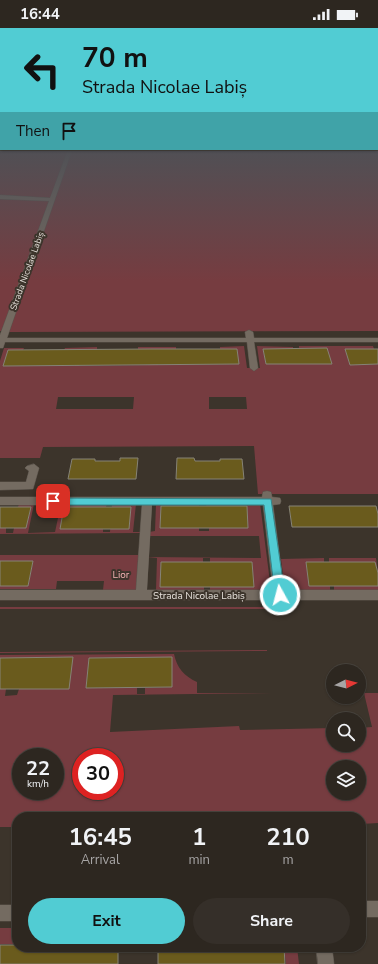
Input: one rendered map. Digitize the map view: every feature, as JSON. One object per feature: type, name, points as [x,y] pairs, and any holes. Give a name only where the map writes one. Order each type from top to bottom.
[{"type":"street","name":"Strada Nicolae Labiș","points":[[1,344],[55,194]]},
{"type":"street","points":[[0,197],[53,200]]},
{"type":"street","points":[[1,344],[249,336],[378,340]]},
{"type":"street","points":[[249,336],[254,368]]},
{"type":"street","points":[[0,486],[30,486],[34,468],[30,468]]},
{"type":"street","points":[[0,501],[270,499],[281,608]]},
{"type":"street","name":"Strada Nicolae Labiș","points":[[141,595],[147,501]]},
{"type":"street","name":"Strada Nicolae Labiș","points":[[0,595],[378,596]]},
{"type":"street","points":[[366,909],[378,909]]},
{"type":"street","points":[[0,913],[12,913]]},
{"type":"street","points":[[325,952],[326,964]]},
{"type":"green space","points":[[0,194],[378,194],[378,331],[0,331]]},
{"type":"green space","points":[[244,346],[247,368],[260,368],[257,346],[293,347],[293,349],[263,349],[266,364],[331,364],[299,349],[299,346],[373,346],[374,349],[345,349],[350,365],[378,364],[378,494],[258,494],[254,446],[43,447],[40,458],[0,458],[0,361],[4,348],[24,348],[23,350],[8,350],[3,366],[75,366],[77,350],[64,350],[65,348],[97,347],[97,350],[82,350],[79,366],[150,365],[151,350],[138,350],[138,347],[176,347],[176,350],[158,350],[158,365],[238,364],[237,349],[220,349],[220,347]],"holes":[[[58,397],[134,397],[133,409],[56,409]],[[209,397],[246,397],[247,409],[209,409]]]},
{"type":"green space","points":[[260,503],[271,590],[210,590],[210,587],[254,587],[252,562],[210,562],[210,558],[203,558],[203,562],[161,562],[160,587],[204,587],[204,590],[156,590],[157,558],[147,557],[261,558],[259,536],[148,536],[149,532],[155,531],[156,504],[199,504],[199,506],[161,506],[160,527],[199,528],[199,531],[209,531],[209,528],[248,528],[247,506],[206,506],[207,504]]},
{"type":"green space","points":[[19,504],[34,504],[28,533],[55,532],[61,504],[107,504],[106,507],[64,507],[60,529],[103,529],[103,532],[110,532],[112,504],[136,504],[133,532],[141,532],[0,534],[0,528],[6,528],[6,533],[13,533],[14,528],[26,528],[31,507],[18,507]]},
{"type":"green space","name":"Lior","points":[[0,555],[139,555],[136,590],[103,590],[104,581],[57,581],[56,589],[0,589],[0,586],[28,586],[33,561],[0,561]]},
{"type":"green space","points":[[324,558],[324,562],[306,562],[309,586],[330,586],[330,590],[285,590],[281,559]]},
{"type":"green space","points":[[329,558],[376,558],[378,573],[375,562],[329,562]]},
{"type":"green space","points":[[334,586],[378,586],[378,590],[334,590]]},
{"type":"green space","points":[[0,607],[267,607],[268,609],[0,609]]},
{"type":"green space","points":[[267,651],[0,653],[0,652]]},
{"type":"green space","points":[[174,654],[182,671],[188,677],[197,682],[197,693],[273,693],[113,695],[110,732],[239,726],[240,730],[326,728],[326,752],[366,752],[366,727],[372,727],[366,702],[366,693],[378,693],[378,823],[366,824],[366,812],[12,812],[12,827],[0,827],[0,689],[6,689],[5,696],[17,695],[19,689],[69,689],[0,658],[0,655]],"holes":[[[172,657],[172,687],[145,688],[145,694],[137,694],[137,688],[86,688],[89,658]]]},
{"type":"green space","points":[[0,928],[12,928],[12,944],[0,944]]},
{"type":"green space","points":[[285,952],[298,952],[299,964],[286,964]]},
{"type":"building","points":[[327,348],[332,364],[266,364],[263,349]]},
{"type":"building","points":[[237,349],[239,364],[3,366],[8,350]]},
{"type":"building","points":[[345,349],[378,349],[378,364],[350,365]]},
{"type":"building","points":[[120,458],[138,458],[136,479],[68,479],[72,459],[120,461]]},
{"type":"building","points":[[177,458],[194,458],[195,461],[242,459],[244,479],[176,479]]},
{"type":"building","points":[[161,506],[247,506],[248,528],[160,528]]},
{"type":"building","points":[[289,506],[376,506],[378,514],[378,527],[292,527]]},
{"type":"building","points":[[0,507],[31,507],[26,528],[0,528]]},
{"type":"building","points":[[64,507],[131,507],[129,529],[60,529]]},
{"type":"building","points":[[0,561],[33,561],[28,586],[0,586]]},
{"type":"building","points":[[161,562],[252,562],[254,587],[160,587]]},
{"type":"building","points":[[306,562],[375,562],[378,573],[378,586],[309,586]]},
{"type":"building","points":[[73,657],[69,689],[0,689],[0,658]]},
{"type":"building","points":[[172,657],[172,687],[86,688],[89,658]]},
{"type":"building","points":[[0,945],[12,945],[12,952],[118,952],[118,964],[0,964]]},
{"type":"building","points":[[158,952],[284,952],[285,964],[158,964]]},
{"type":"route","points":[[53,501],[268,501],[280,595]]}]
